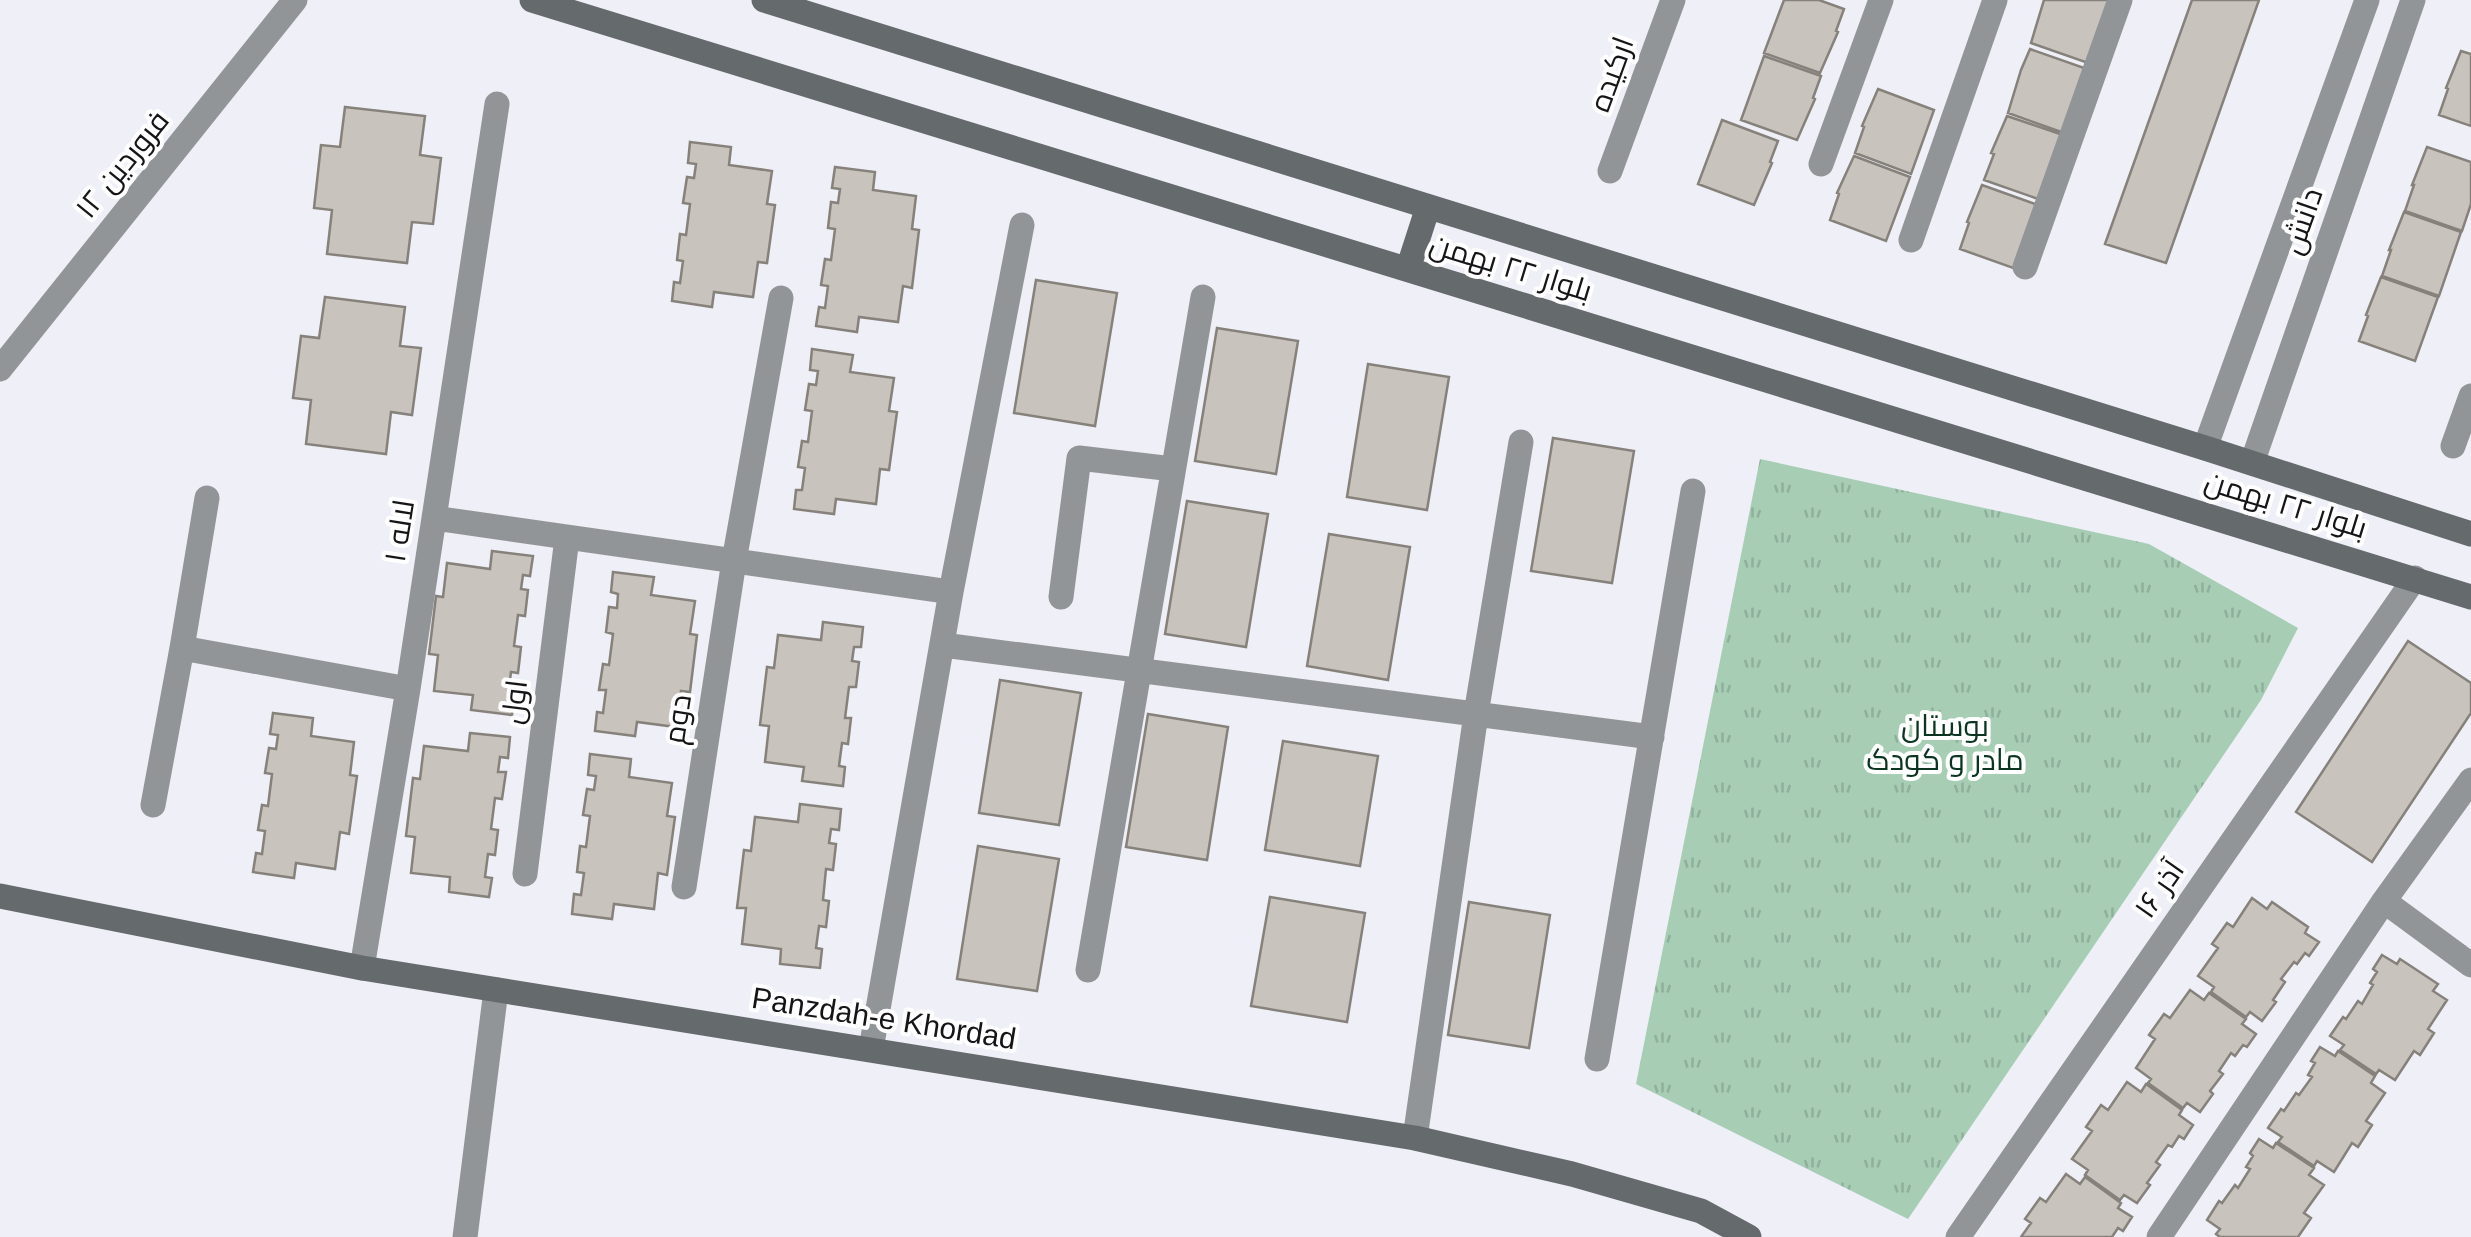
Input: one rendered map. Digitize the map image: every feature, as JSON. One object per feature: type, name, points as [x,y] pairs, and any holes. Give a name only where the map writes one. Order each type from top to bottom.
[{"type":"main road","name":"بلوار ۲۲ بهمن","points":[[532,0],[2471,597]]},
{"type":"main road","name":"بلوار ۲۲ بهمن","points":[[764,0],[2471,534]]},
{"type":"main road","points":[[1408,269],[1428,206]]},
{"type":"main road","name":"Panzdah-e Khordad","points":[[0,896],[362,968],[1414,1138],[1572,1174],[1701,1211],[1748,1237]]},
{"type":"street","name":"۱۲ فروردین","points":[[0,370],[296,0]]},
{"type":"street","name":"ارکیده","points":[[1610,171],[1673,0]]},
{"type":"street","points":[[1821,164],[1881,0]]},
{"type":"street","points":[[1911,240],[1996,0]]},
{"type":"street","points":[[2025,266],[2120,0]]},
{"type":"street","name":"دانش","points":[[2205,448],[2367,0]]},
{"type":"street","name":"دانش","points":[[2252,463],[2413,0]]},
{"type":"street","name":"لاله ۱","points":[[362,968],[497,104]]},
{"type":"street","points":[[871,1049],[1022,225]]},
{"type":"street","points":[[1088,970],[1202,297]]},
{"type":"street","name":"دوم","points":[[684,888],[734,561],[781,298]]},
{"type":"street","points":[[2453,446],[2471,396]]},
{"type":"street","points":[[1414,1138],[1476,714],[1521,442]]},
{"type":"street","points":[[1060,597],[1079,458],[1173,469]]},
{"type":"street","points":[[1596,1059],[1693,491]]},
{"type":"street","points":[[153,805],[207,498]]},
{"type":"street","points":[[434,518],[952,592]]},
{"type":"street","name":"اول","points":[[525,874],[567,538]]},
{"type":"street","name":"۱۶ آذر","points":[[1958,1237],[2415,578]]},
{"type":"street","points":[[943,645],[1652,737]]},
{"type":"street","points":[[182,648],[408,689]]},
{"type":"street","points":[[2159,1237],[2384,902],[2471,780]]},
{"type":"street","points":[[2384,902],[2471,965]]},
{"type":"street","points":[[465,1237],[496,990]]},
{"type":"green space","name":"بوستان مادر و کودک","points":[[1760,459],[2149,544],[2298,628],[2261,700],[1908,1219],[1636,1084]]},
{"type":"building","points":[[1784,0],[1819,0],[1844,9],[1820,73],[1764,53]]},
{"type":"building","points":[[2044,0],[2110,0],[2088,63],[2031,43]]},
{"type":"building","points":[[2192,0],[2259,0],[2166,263],[2105,244]]},
{"type":"building","points":[[2030,49],[2087,69],[2064,133],[2008,113]]},
{"type":"building","points":[[2461,51],[2471,54],[2471,126],[2439,115]]},
{"type":"building","points":[[1764,56],[1821,76],[1797,140],[1741,120]]},
{"type":"building","points":[[1878,89],[1934,110],[1911,174],[1855,153]]},
{"type":"building","points":[[345,107],[425,116],[420,155],[441,158],[433,224],[412,222],[407,263],[327,254],[332,210],[314,208],[321,145],[340,147]]},
{"type":"building","points":[[2007,116],[2063,135],[2041,200],[1984,180]]},
{"type":"building","points":[[1722,120],[1778,141],[1754,205],[1698,184]]},
{"type":"building","points":[[690,142],[731,147],[729,165],[772,171],[767,204],[775,205],[767,263],[758,262],[753,297],[714,292],[712,307],[672,301],[674,282],[680,283],[680,234],[686,235],[690,204],[683,203],[687,177],[694,178],[696,164],[688,163]]},
{"type":"building","points":[[2427,147],[2471,162],[2471,204],[2462,231],[2405,211]]},
{"type":"building","points":[[1854,156],[1910,177],[1886,241],[1830,220]]},
{"type":"building","points":[[835,167],[875,172],[873,190],[916,196],[912,229],[919,230],[912,288],[903,286],[898,322],[859,317],[857,332],[816,326],[819,307],[825,308],[828,286],[821,285],[825,259],[831,260],[835,229],[828,228],[831,202],[838,203],[840,189],[832,188]]},
{"type":"building","points":[[1982,185],[2038,205],[2016,269],[1960,249]]},
{"type":"building","points":[[2404,212],[2461,232],[2439,296],[2382,276]]},
{"type":"building","points":[[2381,277],[2438,297],[2415,361],[2359,341]]},
{"type":"building","points":[[1036,280],[1117,293],[1095,426],[1014,413]]},
{"type":"building","points":[[325,297],[405,307],[400,346],[421,348],[412,415],[391,412],[386,454],[306,444],[311,400],[293,398],[301,336],[319,338]]},
{"type":"building","points":[[1217,328],[1298,341],[1276,474],[1195,461]]},
{"type":"building","points":[[812,349],[853,355],[850,372],[894,378],[889,411],[897,412],[889,470],[880,469],[876,504],[836,499],[834,514],[794,509],[796,490],[802,490],[805,468],[798,467],[802,441],[808,442],[812,411],[805,410],[809,384],[816,385],[818,371],[810,370]]},
{"type":"building","points":[[1368,364],[1449,377],[1427,510],[1347,497]]},
{"type":"building","points":[[1553,438],[1634,451],[1612,583],[1531,571]]},
{"type":"building","points":[[1187,501],[1268,514],[1246,647],[1165,634]]},
{"type":"building","points":[[1329,534],[1410,547],[1388,680],[1307,666]]},
{"type":"building","points":[[492,551],[533,556],[530,576],[523,575],[521,589],[528,590],[525,616],[518,615],[514,646],[521,647],[518,673],[511,672],[508,695],[514,695],[512,715],[471,710],[473,695],[434,691],[438,655],[429,654],[436,596],[443,597],[447,563],[490,569]]},
{"type":"building","points":[[613,572],[654,577],[651,595],[695,601],[690,634],[697,635],[690,692],[681,691],[676,727],[637,722],[635,736],[595,731],[597,712],[603,713],[606,690],[599,690],[603,664],[609,665],[613,634],[606,632],[609,607],[617,608],[618,594],[611,592]]},
{"type":"building","points":[[823,622],[863,627],[861,647],[854,647],[852,661],[859,662],[856,687],[849,687],[845,718],[851,718],[848,744],[842,743],[839,766],[845,767],[843,786],[802,781],[804,767],[765,762],[769,726],[760,725],[767,667],[774,668],[778,635],[821,640]]},
{"type":"building","points":[[2408,641],[2471,683],[2471,713],[2372,862],[2296,812]]},
{"type":"building","points":[[1000,680],[1081,693],[1059,825],[979,813]]},
{"type":"building","points":[[273,713],[313,718],[311,736],[354,742],[350,775],[357,776],[349,834],[340,832],[335,869],[296,863],[294,878],[253,872],[256,853],[262,854],[265,831],[258,830],[262,805],[268,806],[272,774],[265,773],[269,748],[276,749],[278,735],[270,734]]},
{"type":"building","points":[[1148,714],[1228,727],[1207,860],[1126,847]]},
{"type":"building","points":[[470,733],[510,737],[508,758],[500,757],[498,772],[506,772],[502,799],[495,798],[491,829],[498,830],[495,855],[488,854],[485,877],[492,878],[489,897],[449,892],[450,877],[411,873],[415,837],[406,836],[413,778],[420,779],[424,746],[468,751]]},
{"type":"building","points":[[1283,741],[1378,756],[1360,866],[1265,850]]},
{"type":"building","points":[[590,754],[631,759],[629,777],[672,783],[667,816],[675,817],[667,875],[658,873],[654,909],[614,904],[612,919],[572,914],[574,894],[581,895],[584,873],[577,872],[580,846],[586,847],[590,816],[583,815],[587,789],[594,790],[596,776],[588,775]]},
{"type":"building","points":[[800,804],[841,809],[839,830],[831,829],[829,843],[836,844],[833,870],[826,869],[826,927],[819,926],[816,948],[822,949],[820,968],[780,964],[781,949],[742,944],[746,908],[737,908],[744,850],[751,851],[755,817],[798,822]]},
{"type":"building","points":[[978,846],[1059,859],[1037,991],[957,979]]},
{"type":"building","points":[[1270,897],[1365,913],[1347,1022],[1251,1006]]},
{"type":"building","points":[[2252,898],[2267,909],[2272,902],[2308,927],[2305,933],[2319,942],[2309,956],[2305,953],[2297,964],[2294,962],[2281,979],[2285,982],[2273,1000],[2276,1002],[2262,1021],[2250,1012],[2246,1017],[2211,992],[2214,987],[2198,976],[2218,948],[2212,944],[2227,923],[2233,927]]},
{"type":"building","points":[[1469,902],[1550,915],[1529,1048],[1448,1035]]},
{"type":"building","points":[[2382,955],[2397,964],[2400,959],[2438,984],[2433,991],[2447,1000],[2428,1029],[2434,1033],[2420,1055],[2414,1051],[2395,1080],[2379,1070],[2376,1074],[2340,1050],[2344,1045],[2330,1036],[2358,1001],[2362,1004],[2373,985],[2370,983],[2377,972],[2373,969]]},
{"type":"building","points":[[2190,990],[2204,1000],[2209,993],[2246,1019],[2242,1024],[2256,1034],[2247,1047],[2243,1045],[2235,1056],[2231,1053],[2219,1071],[2223,1074],[2210,1091],[2213,1094],[2200,1112],[2187,1103],[2183,1108],[2148,1083],[2151,1079],[2136,1068],[2155,1039],[2149,1035],[2164,1014],[2170,1018]]},
{"type":"building","points":[[2320,1047],[2335,1056],[2338,1051],[2375,1076],[2371,1083],[2385,1093],[2366,1121],[2372,1125],[2358,1147],[2352,1143],[2334,1172],[2317,1161],[2314,1166],[2278,1142],[2282,1137],[2268,1128],[2312,1077],[2308,1075],[2315,1063],[2311,1061]]},
{"type":"building","points":[[2127,1082],[2141,1092],[2146,1084],[2182,1110],[2179,1115],[2193,1125],[2184,1139],[2179,1136],[2172,1147],[2168,1145],[2137,1203],[2124,1195],[2120,1200],[2085,1175],[2088,1170],[2072,1159],[2092,1131],[2086,1127],[2101,1105],[2108,1110]]},
{"type":"building","points":[[2259,1139],[2273,1148],[2276,1143],[2314,1168],[2309,1175],[2324,1185],[2304,1213],[2311,1218],[2298,1237],[2220,1237],[2216,1234],[2220,1229],[2207,1220],[2219,1201],[2222,1203],[2235,1185],[2238,1188],[2250,1169],[2246,1167],[2253,1156],[2250,1153]]},
{"type":"building","points":[[2066,1174],[2080,1184],[2085,1177],[2121,1203],[2118,1208],[2132,1217],[2123,1231],[2118,1228],[2112,1237],[2021,1237],[2031,1223],[2025,1219],[2040,1198],[2046,1202]]}]
